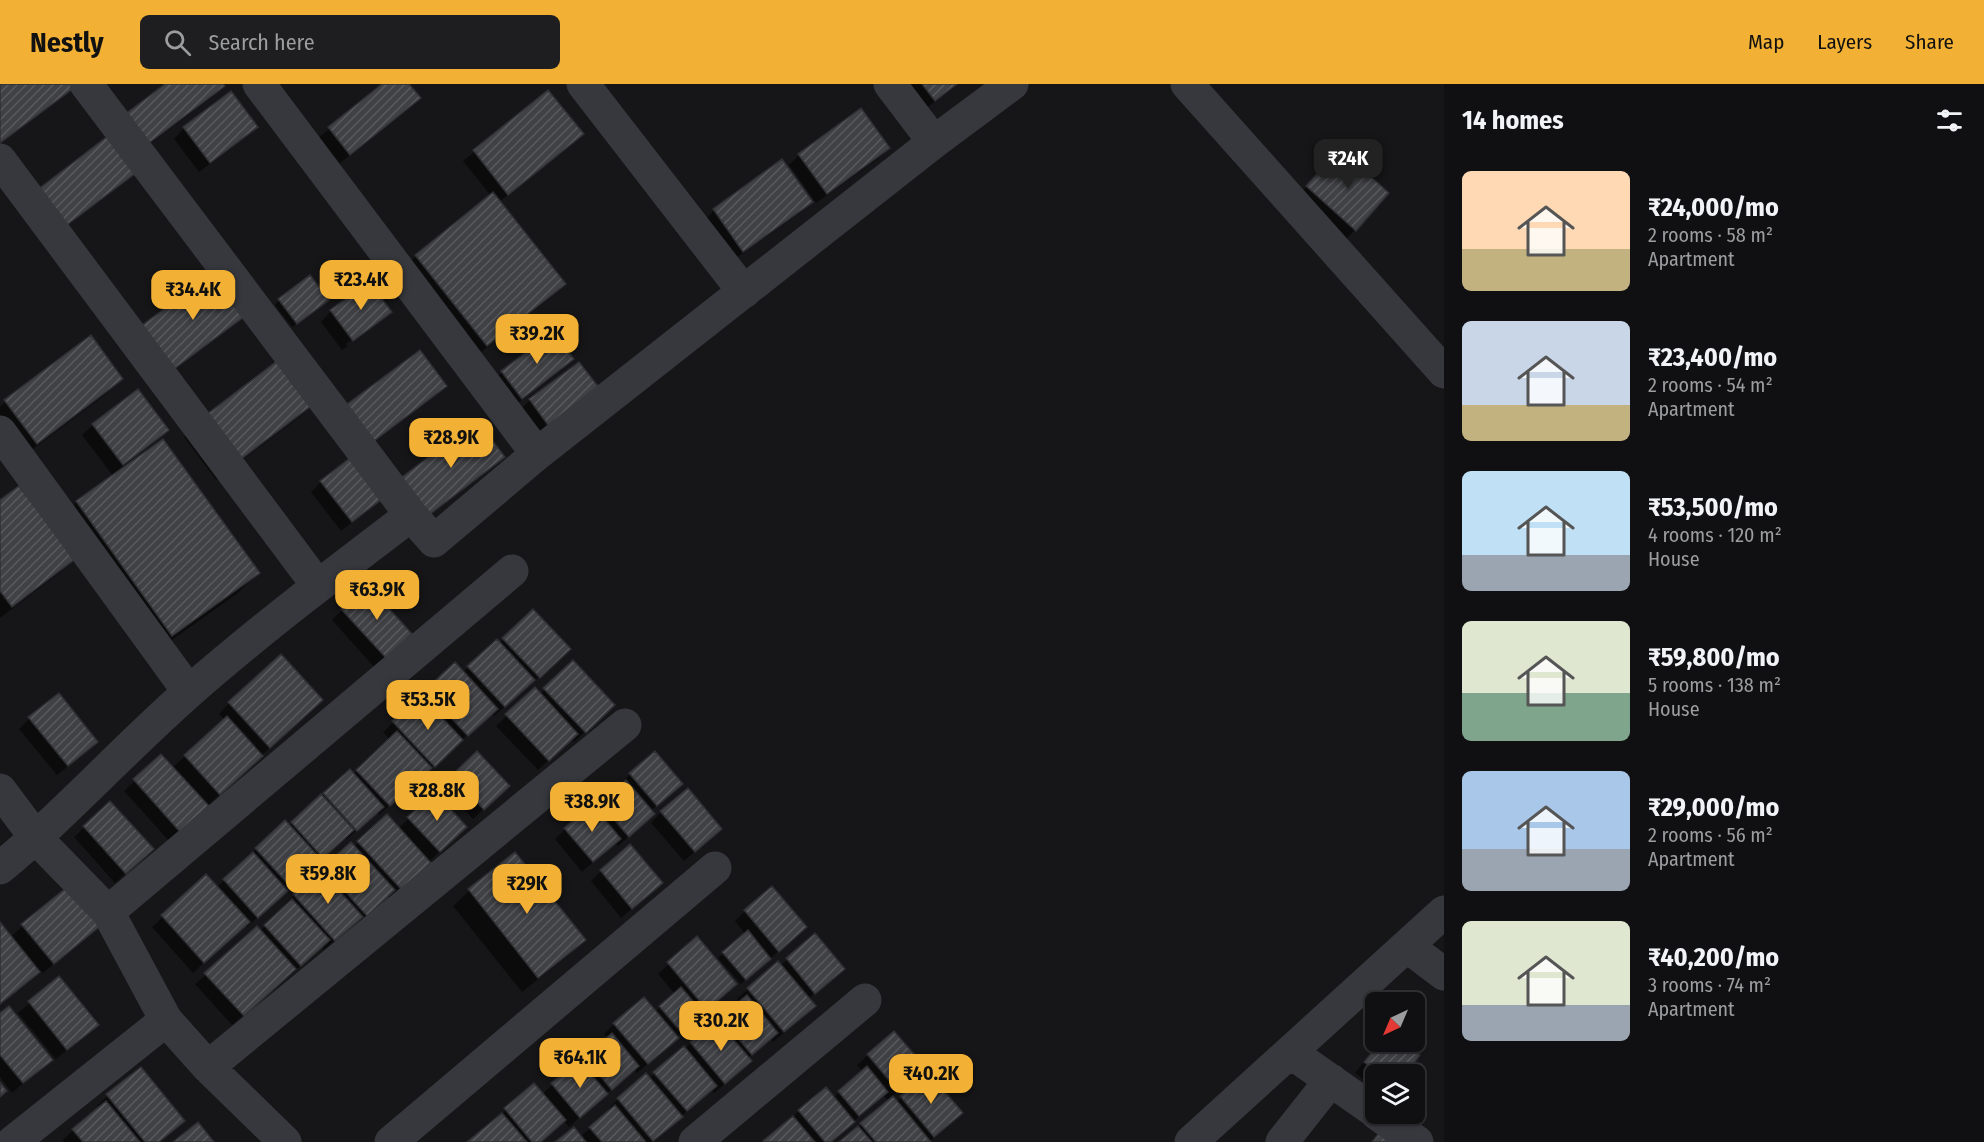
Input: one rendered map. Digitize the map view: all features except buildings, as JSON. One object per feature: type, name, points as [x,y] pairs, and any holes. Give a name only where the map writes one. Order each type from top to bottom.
[{"type":"street","points":[[86,84],[411,515],[434,541],[537,454],[934,142],[1012,84]]},
{"type":"street","points":[[259,84],[537,454]]},
{"type":"street","points":[[584,84],[744,292]]},
{"type":"street","points":[[890,84],[934,142]]},
{"type":"street","points":[[1187,84],[1444,372]]},
{"type":"street","points":[[0,160],[318,586]]},
{"type":"street","points":[[0,432],[189,692]]},
{"type":"street","points":[[0,868],[36,838],[189,692],[318,586],[411,515]]},
{"type":"street","points":[[108,912],[512,571]]},
{"type":"street","points":[[208,1068],[625,724]]},
{"type":"street","points":[[0,790],[36,838],[108,912],[166,1020],[208,1068],[285,1142]]},
{"type":"street","points":[[391,1142],[715,867]]},
{"type":"street","points":[[1191,1142],[1444,912]]},
{"type":"street","points":[[1407,946],[1444,974]]},
{"type":"street","points":[[695,1142],[865,1000]]},
{"type":"street","points":[[13,1142],[166,1020]]},
{"type":"street","points":[[1290,1052],[1365,1105]]},
{"type":"street","points":[[1282,1142],[1331,1080]]},
{"type":"street","points":[[1392,1124],[1417,1142]]}]
